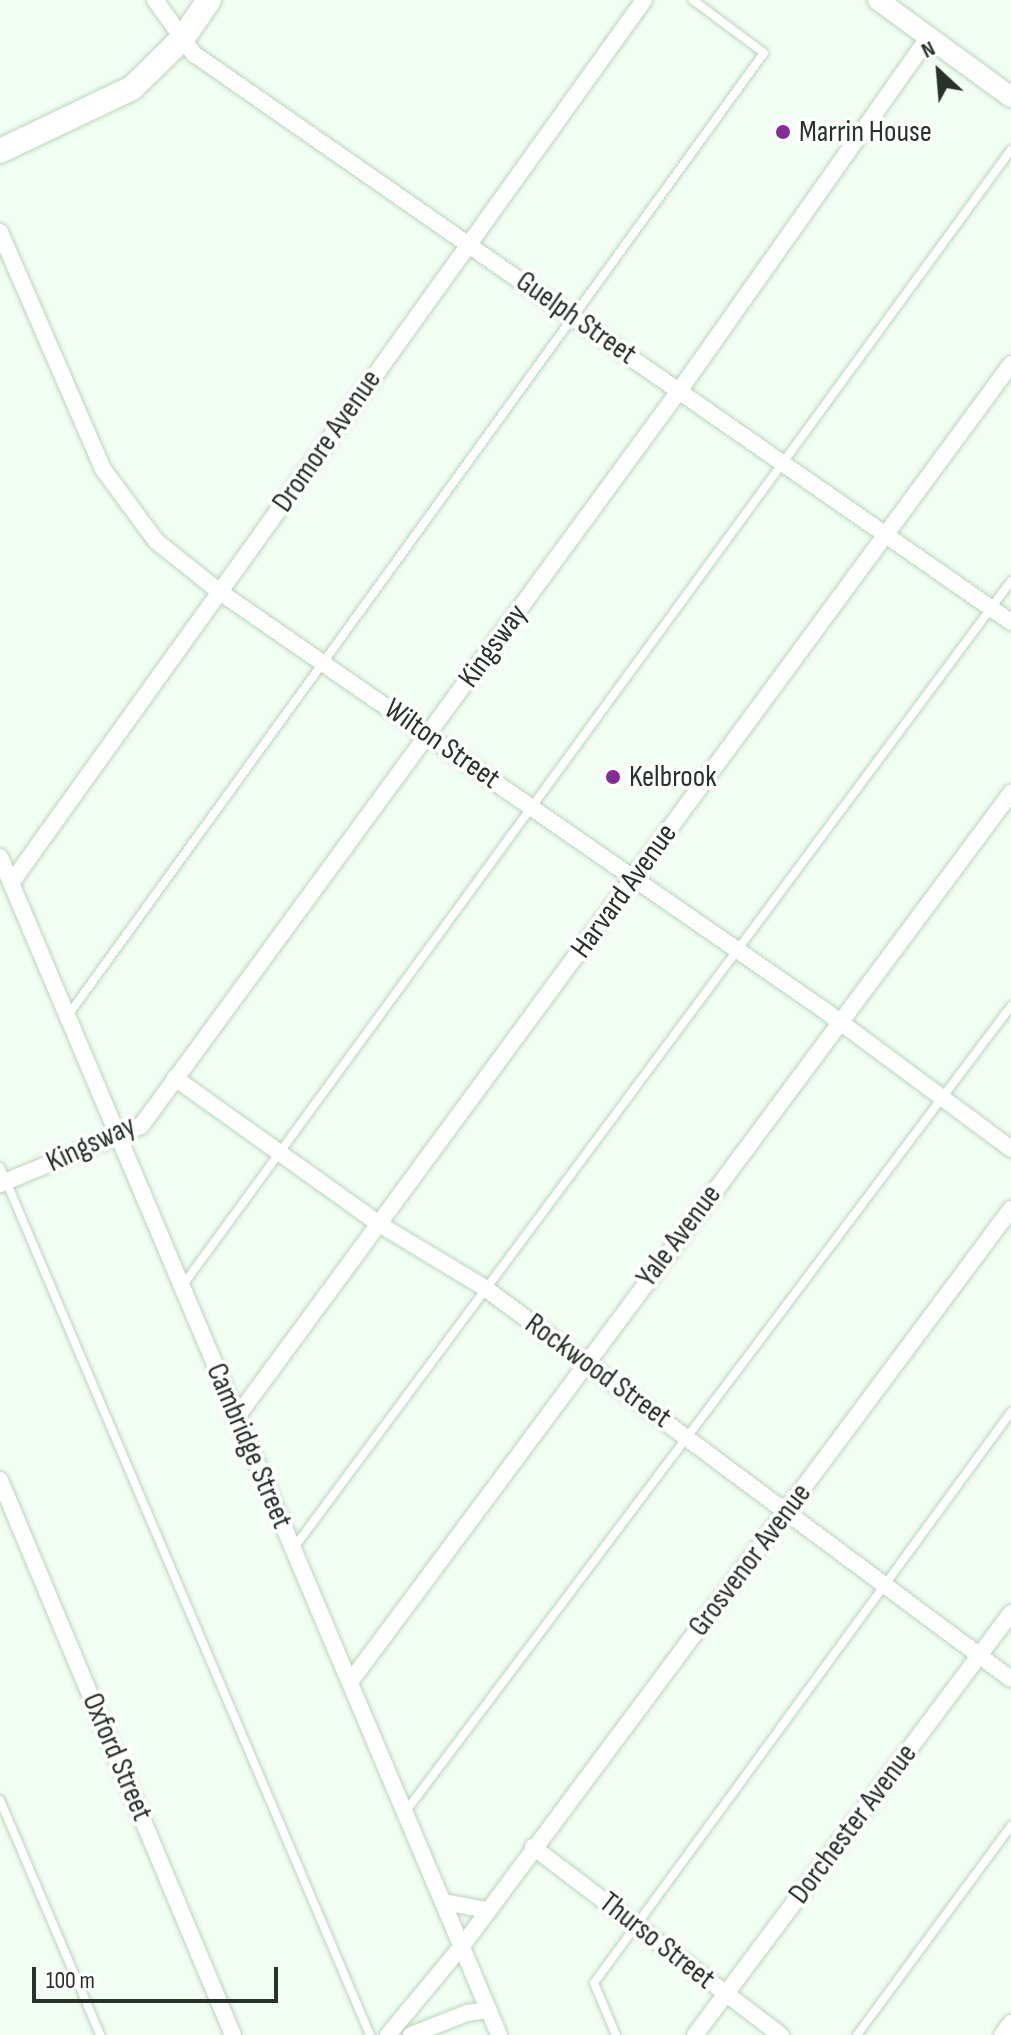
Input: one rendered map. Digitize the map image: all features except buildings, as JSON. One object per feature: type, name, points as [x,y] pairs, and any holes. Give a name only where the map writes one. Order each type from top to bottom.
[{"type":"main road","points":[[0,151],[109,102],[183,38],[209,0]]},
{"type":"street","name":"Guelph Street","points":[[155,0],[194,54],[575,315],[1011,622]]},
{"type":"street","name":"Dromore Avenue","points":[[11,883],[644,0]]},
{"type":"street","points":[[878,0],[1011,97]]},
{"type":"street","name":"Kingsway","points":[[2,1177],[141,1126],[679,391],[929,37]]},
{"type":"street","name":"Wilton Street","points":[[0,232],[103,469],[156,541],[220,592],[635,877],[840,1022],[1011,1149]]},
{"type":"street","name":"Harvard Avenue","points":[[236,1418],[1011,364]]},
{"type":"street","name":"Yale Avenue","points":[[350,1682],[1011,793]]},
{"type":"street","name":"Cambridge Street","points":[[0,857],[499,2035]]},
{"type":"street","name":"Rockwood Street","points":[[175,1078],[379,1224],[485,1288],[884,1581],[1011,1679]]},
{"type":"street","name":"Grosvenor Avenue","points":[[388,2035],[462,1946],[1011,1209]]},
{"type":"street","name":"Oxford Street","points":[[0,1480],[233,2035]]},
{"type":"street","name":"Dorchester Avenue","points":[[695,2035],[1011,1613]]},
{"type":"street","name":"Thurso Street","points":[[533,1847],[781,2035]]},
{"type":"street","points":[[444,1902],[487,1910]]},
{"type":"street","points":[[411,2035],[467,2013],[489,2010]]},
{"type":"street","points":[[1002,2035],[1011,2023]]},
{"type":"lane","points":[[68,1015],[764,53],[693,0]]},
{"type":"lane","points":[[183,1286],[780,462],[1011,150]]},
{"type":"lane","points":[[293,1550],[1011,581]]},
{"type":"lane","points":[[406,1811],[1011,1006]]},
{"type":"lane","points":[[2,1177],[370,2035]]},
{"type":"lane","points":[[616,2035],[593,1988],[884,1581],[1011,1412]]},
{"type":"lane","points":[[0,1800],[100,2035]]},
{"type":"lane","points":[[857,2035],[1011,1826]]},
{"type":"place","name":"Marrin House","points":[[783,132]]},
{"type":"place","name":"Kelbrook","points":[[613,777]]}]
